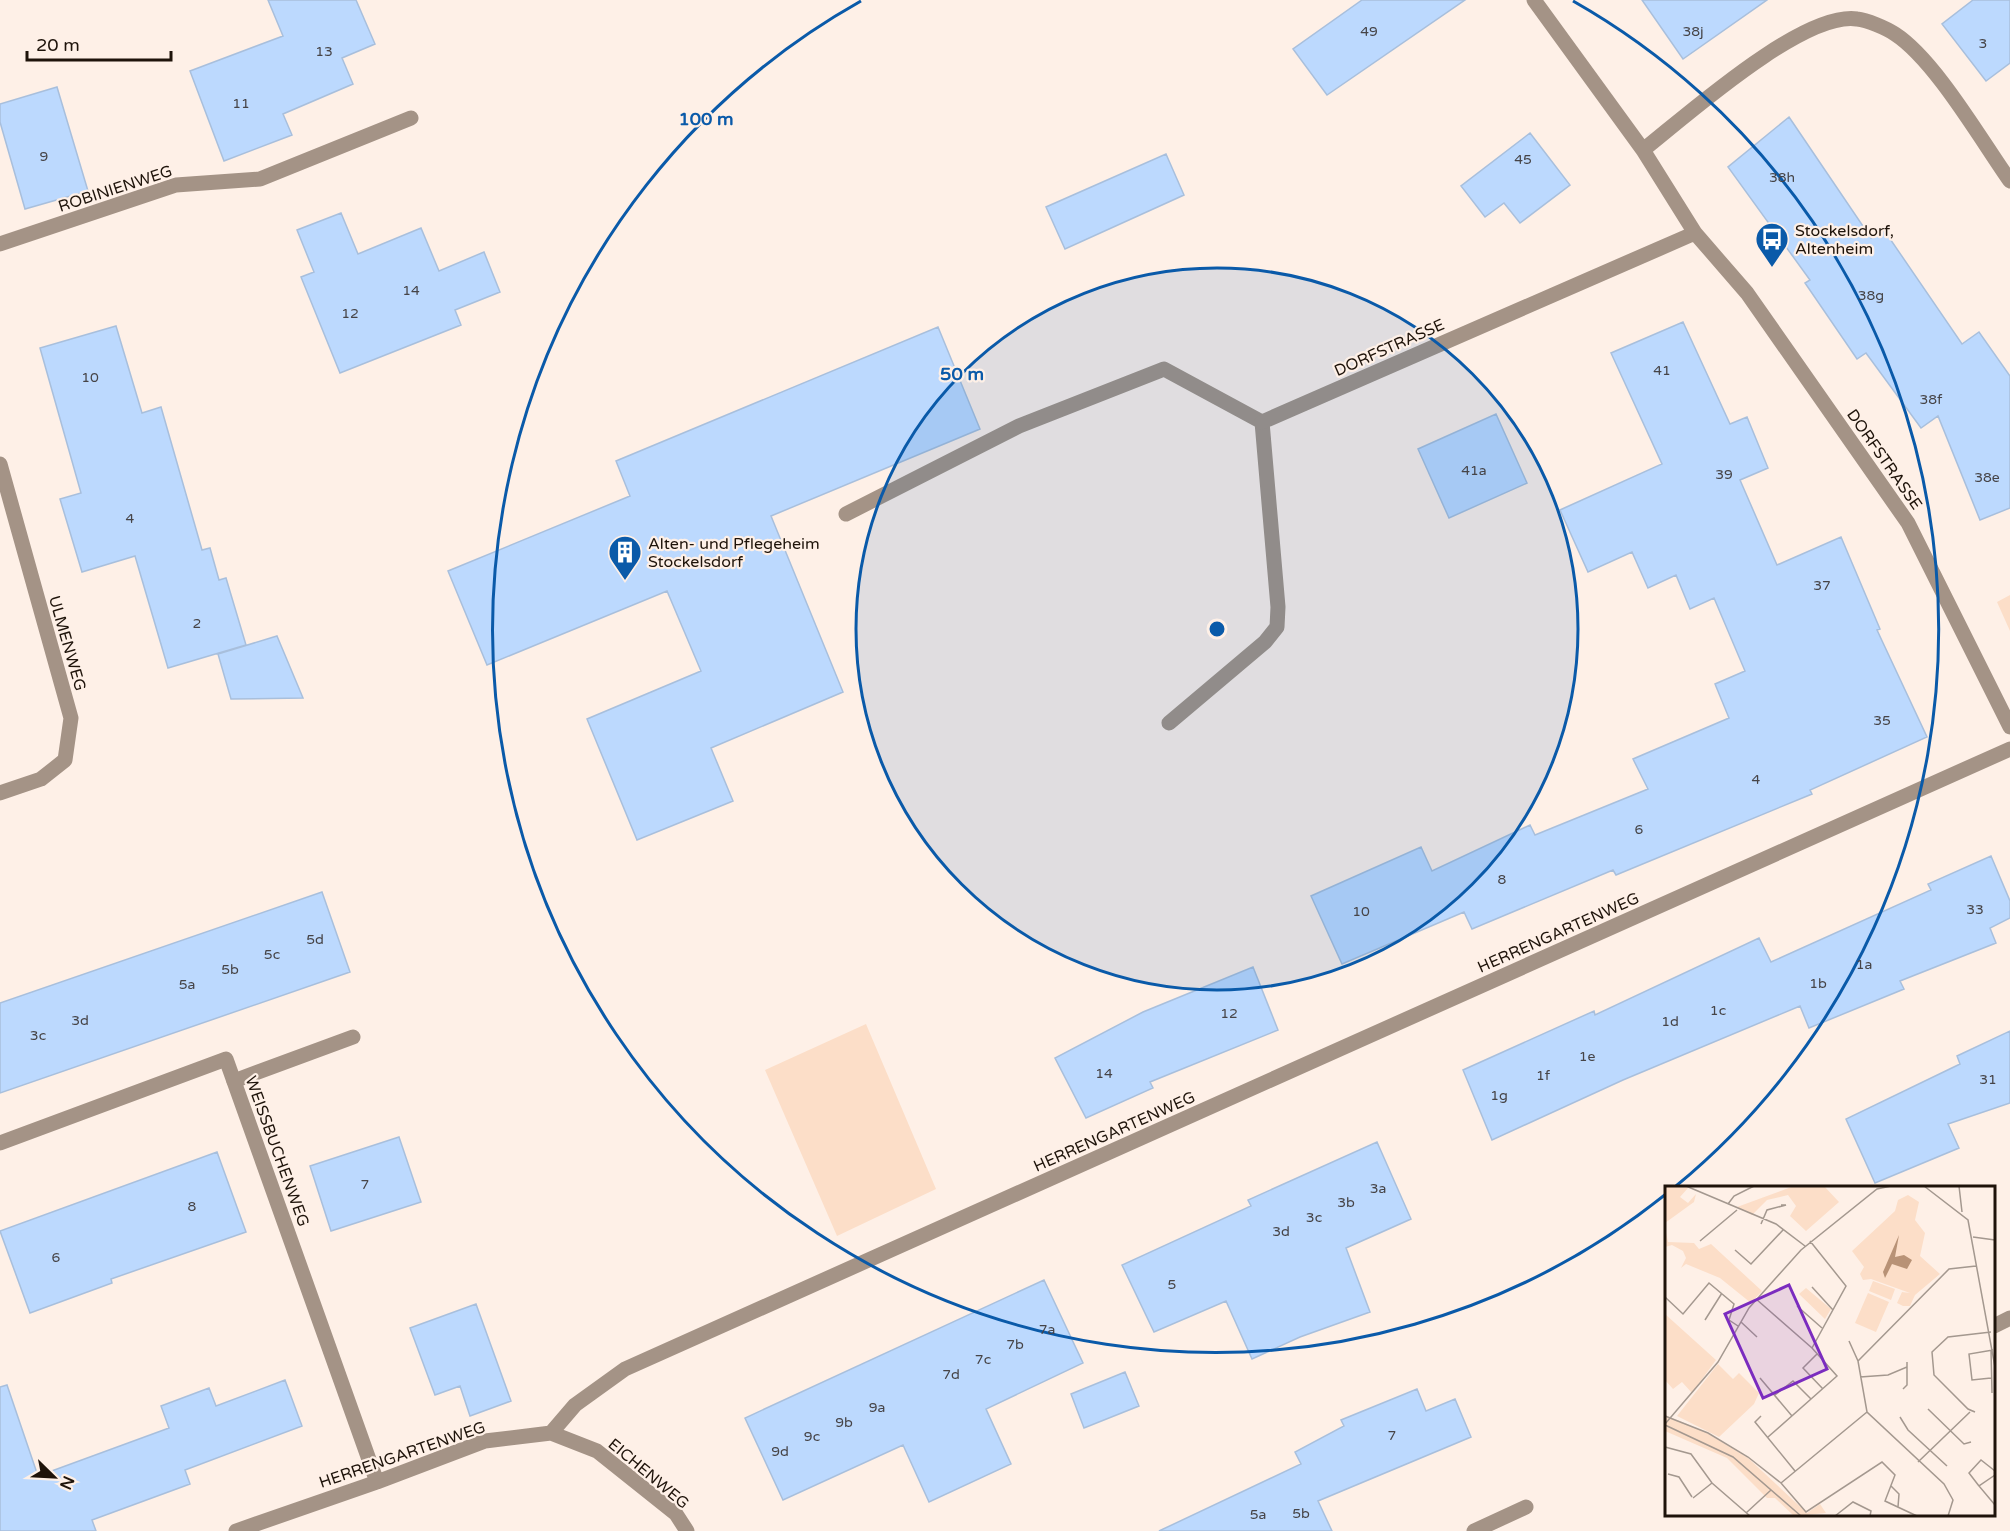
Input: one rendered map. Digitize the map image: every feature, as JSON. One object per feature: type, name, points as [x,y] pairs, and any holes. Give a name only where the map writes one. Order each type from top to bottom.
[{"type":"street","name":"DORFSTRASSE","points":[[1534,0],[1643,150],[1695,234],[1747,293],[1908,523],[2010,727]]},
{"type":"street","points":[[1643,150],[1771,50],[1816,25],[1856,18],[1894,33],[1926,62],[2010,181]]},
{"type":"street","name":"ROBINIENWEG","points":[[0,244],[176,185],[260,179],[411,118]]},
{"type":"street","name":"DORFSTRASSE","points":[[1262,422],[1695,234]]},
{"type":"street","points":[[846,514],[1019,426],[1164,369],[1262,422],[1278,608],[1277,627],[1265,642],[1169,723]]},
{"type":"street","name":"ULMENWEG","points":[[0,464],[71,718],[65,760],[41,779],[0,793]]},
{"type":"street","name":"HERRENGARTENWEG","points":[[236,1531],[377,1482],[485,1441],[551,1434],[575,1405],[625,1370],[2010,749]]},
{"type":"street","points":[[234,1081],[353,1036]]},
{"type":"street","name":"WEISSBUCHENWEG","points":[[0,1143],[226,1059],[377,1482]]},
{"type":"street","points":[[1995,1326],[2010,1318]]},
{"type":"street","name":"EICHENWEG","points":[[551,1434],[597,1451],[676,1514],[687,1531]]},
{"type":"street","points":[[1474,1531],[1526,1507]]},
{"type":"shaded area","points":[[2010,595],[2010,631],[1997,602]]},
{"type":"shaded area","points":[[866,1024],[936,1189],[837,1236],[765,1070]]},
{"type":"building","points":[[268,0],[356,0],[375,44],[342,58],[353,84],[283,114],[292,135],[224,161],[190,71],[283,36]]},
{"type":"building","points":[[1362,0],[1465,0],[1327,95],[1293,49]]},
{"type":"building","points":[[1642,0],[1767,0],[1683,59]]},
{"type":"building","points":[[1973,0],[2010,0],[2010,63],[1986,81],[1942,24]]},
{"type":"building","points":[[57,87],[88,191],[25,209],[0,122],[0,104]]},
{"type":"building","points":[[1789,117],[1871,238],[1884,230],[1962,344],[1979,332],[2010,376],[2010,508],[1980,520],[1938,416],[1921,428],[1866,353],[1857,359],[1805,283],[1810,280],[1728,167]]},
{"type":"building","points":[[1530,133],[1570,185],[1520,223],[1504,203],[1485,217],[1461,186]]},
{"type":"building","points":[[1166,154],[1184,195],[1065,249],[1046,207]]},
{"type":"building","points":[[341,213],[358,254],[421,228],[439,271],[484,252],[500,292],[455,310],[461,325],[340,373],[301,277],[314,272],[297,230]]},
{"type":"building","points":[[1683,322],[1730,424],[1747,417],[1768,468],[1740,480],[1777,565],[1841,537],[1880,629],[1877,630],[1927,737],[1810,790],[1812,794],[1616,875],[1613,870],[1472,929],[1464,912],[1342,964],[1311,896],[1421,847],[1432,871],[1530,825],[1535,835],[1648,789],[1633,759],[1729,718],[1715,684],[1745,671],[1714,598],[1690,609],[1676,575],[1648,588],[1632,552],[1588,572],[1560,510],[1662,464],[1611,353]]},
{"type":"building","points":[[116,326],[142,413],[161,407],[202,550],[210,548],[219,580],[226,578],[246,645],[168,668],[135,556],[82,572],[60,499],[81,493],[40,348]]},
{"type":"building","name":"Alten- und Pflegeheim Stockelsdorf","points":[[938,327],[980,429],[771,516],[843,692],[711,748],[733,801],[637,840],[587,719],[701,671],[667,591],[487,665],[448,571],[630,496],[616,461]]},
{"type":"building","points":[[1496,414],[1527,483],[1449,518],[1418,449]]},
{"type":"building","points":[[277,636],[303,698],[231,699],[218,654]]},
{"type":"building","points":[[1991,856],[2010,901],[2010,918],[1990,928],[1996,943],[1900,981],[1904,989],[1809,1028],[1800,1006],[1623,1080],[1492,1140],[1463,1070],[1594,1011],[1595,1015],[1759,938],[1771,962],[1931,890],[1928,884]]},
{"type":"building","points":[[322,892],[350,972],[0,1093],[0,1003]]},
{"type":"building","points":[[1253,967],[1278,1030],[1150,1082],[1153,1088],[1086,1118],[1055,1058],[1143,1012]]},
{"type":"building","points":[[2010,1031],[2010,1103],[1948,1124],[1959,1148],[1875,1183],[1846,1119],[1960,1064],[1957,1056]]},
{"type":"building","points":[[399,1137],[421,1202],[331,1231],[310,1166]]},
{"type":"building","points":[[1377,1142],[1411,1219],[1346,1248],[1370,1312],[1300,1337],[1252,1359],[1226,1301],[1154,1332],[1122,1265],[1251,1206],[1248,1200]]},
{"type":"building","points":[[217,1152],[246,1232],[111,1279],[112,1283],[30,1313],[0,1231]]},
{"type":"building","points":[[1044,1280],[1083,1363],[986,1409],[1011,1464],[929,1502],[903,1445],[783,1500],[745,1418]]},
{"type":"building","points":[[476,1304],[511,1401],[470,1416],[460,1386],[435,1395],[410,1328]]},
{"type":"building","points":[[1125,1372],[1139,1406],[1084,1428],[1071,1394]]},
{"type":"building","points":[[285,1380],[302,1426],[185,1470],[190,1484],[92,1520],[96,1531],[0,1531],[0,1387],[7,1385],[38,1476],[169,1428],[161,1406],[209,1388],[216,1406]]},
{"type":"building","points":[[1417,1389],[1426,1411],[1455,1399],[1471,1437],[1318,1501],[1332,1531],[1159,1531],[1301,1464],[1295,1452],[1344,1426],[1341,1420]]},
{"type":"place","name":"Stockelsdorf, Altenheim","points":[[1772,268]]},
{"type":"place","name":"Alten- und Pflegeheim Stockelsdorf","points":[[625,581]]}]
